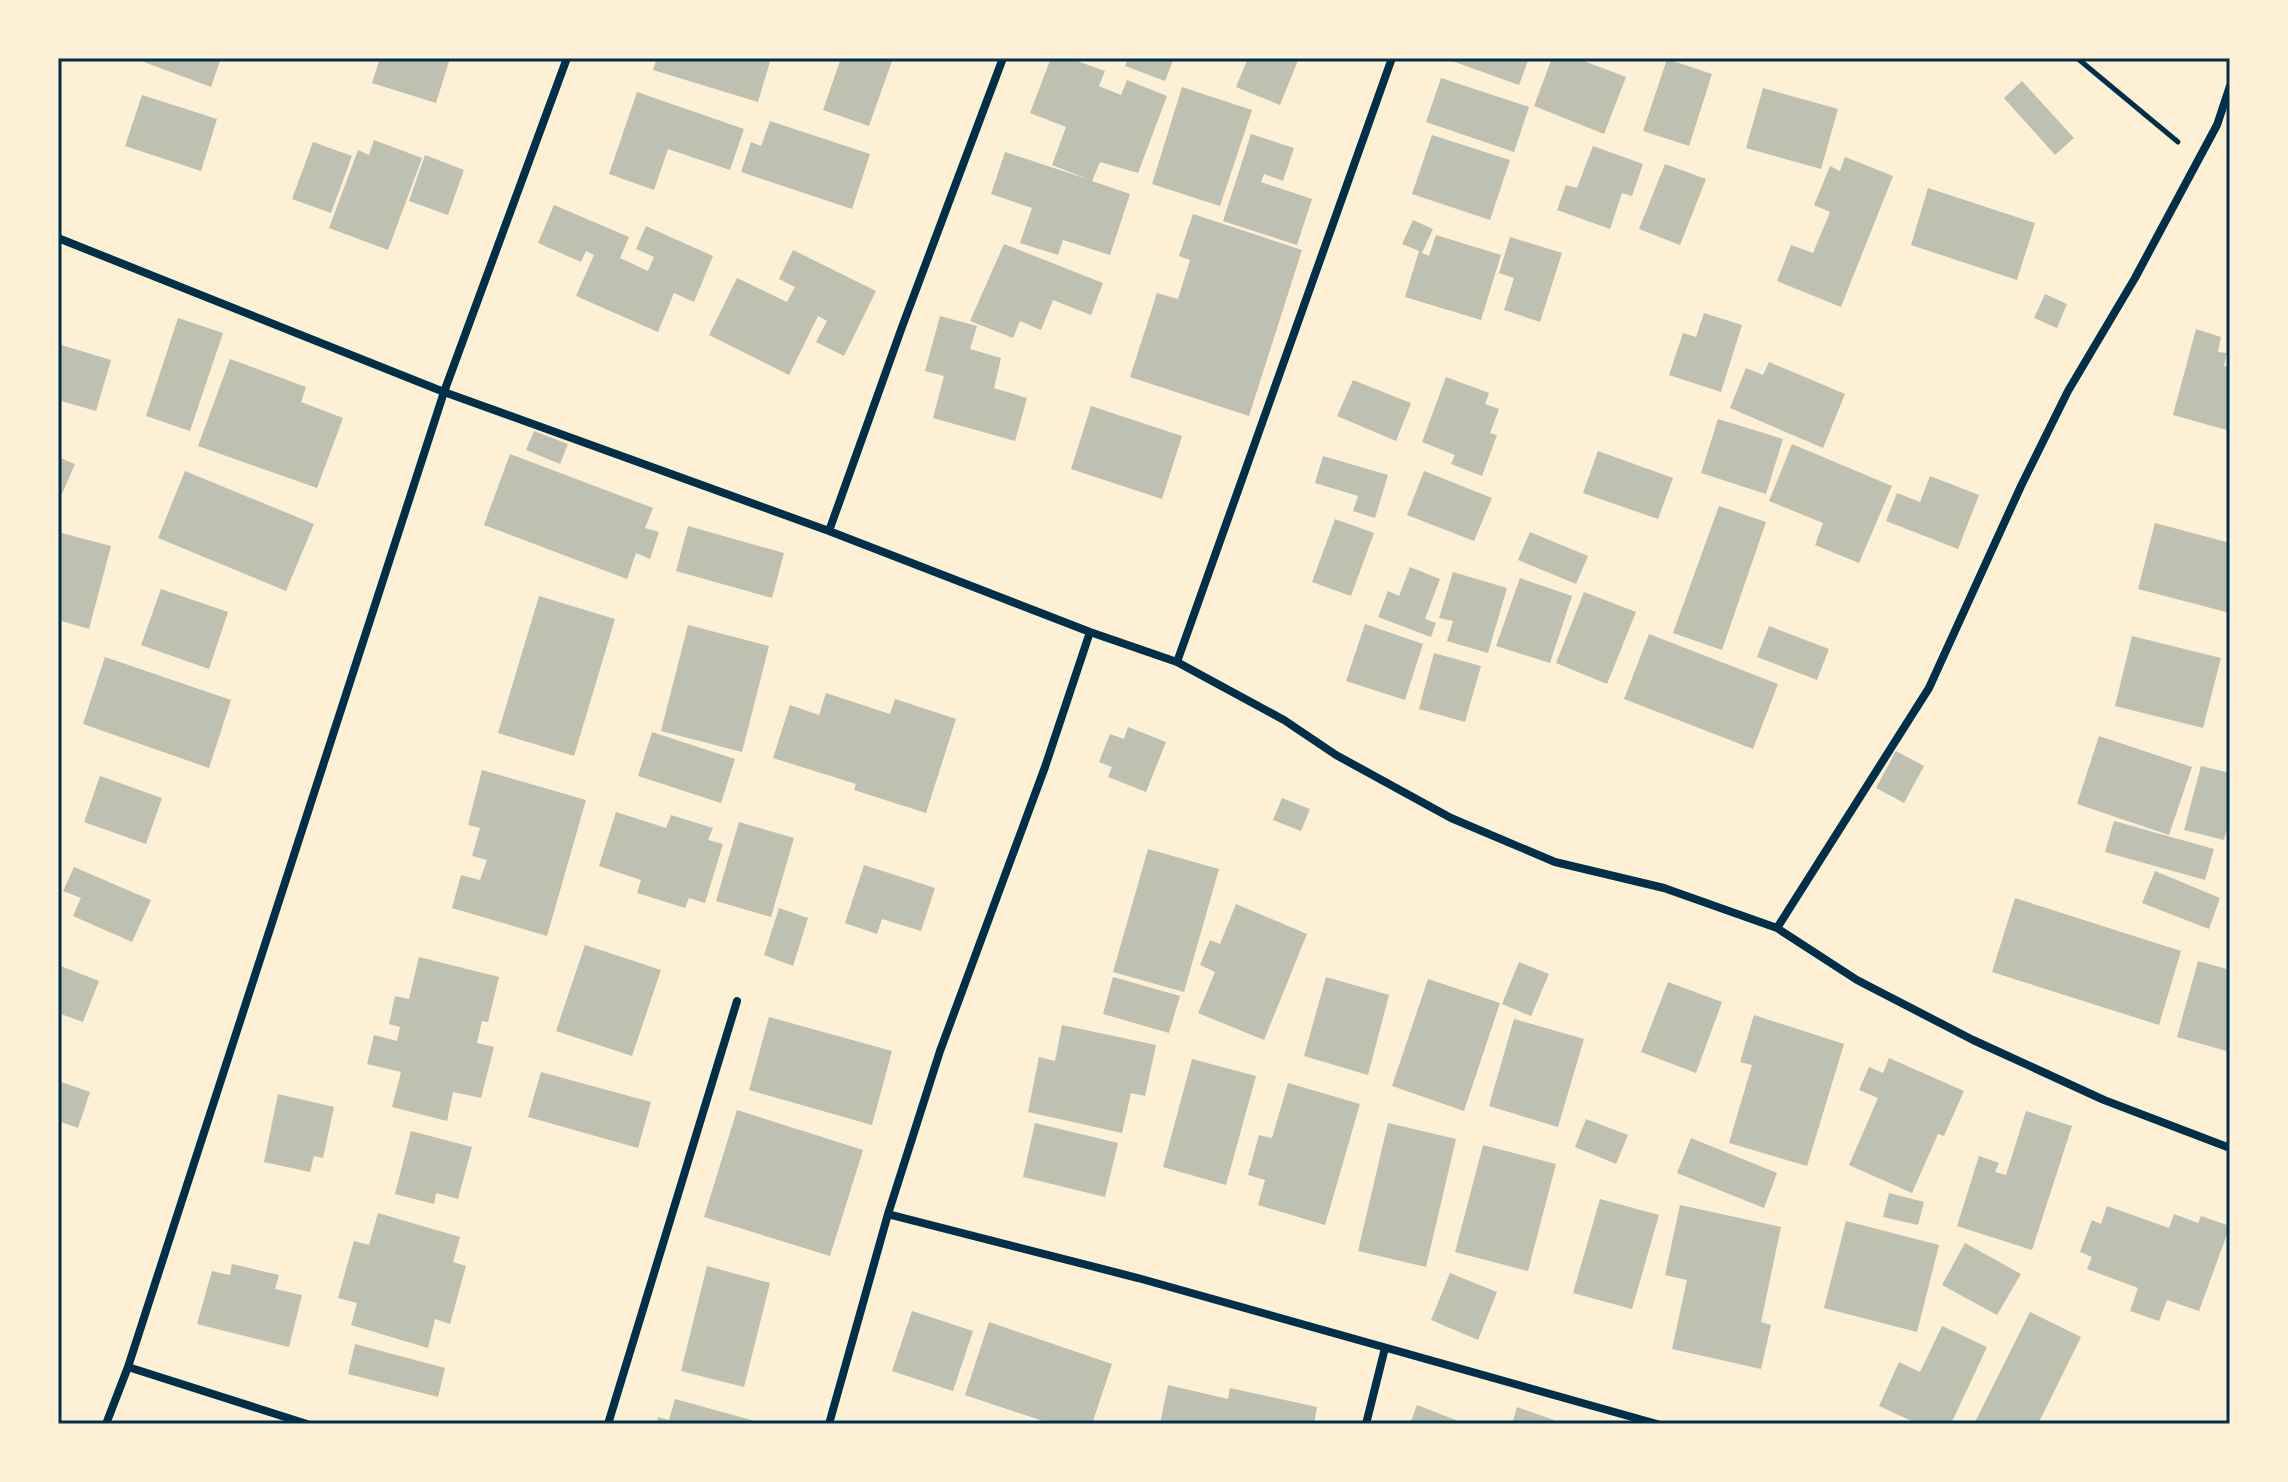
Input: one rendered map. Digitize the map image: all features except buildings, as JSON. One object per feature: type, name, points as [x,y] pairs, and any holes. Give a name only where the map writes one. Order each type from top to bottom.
[{"type":"street","points":[[106,1424],[128,1367],[444,392],[567,58]]},
{"type":"street","points":[[829,531],[1003,58]]},
{"type":"street","points":[[1177,662],[1392,58]]},
{"type":"street","points":[[1777,928],[1929,688],[2068,391],[2135,278],[2199,159],[2217,125],[2230,86]]},
{"type":"street","points":[[58,238],[444,392],[829,531],[1090,632],[1177,662],[1284,720],[1336,755],[1451,818],[1555,862],[1664,888],[1777,928],[1857,980],[1973,1040],[2104,1100],[2230,1148]]},
{"type":"street","points":[[829,1424],[888,1214],[940,1051],[1045,767],[1090,632]]},
{"type":"street","points":[[608,1424],[737,1001]]},
{"type":"street","points":[[888,1214],[1138,1278],[1657,1424]]},
{"type":"street","points":[[1366,1424],[1385,1348]]},
{"type":"street","points":[[128,1367],[307,1424]]},
{"type":"path","points":[[2077,58],[2199,159]]}]
